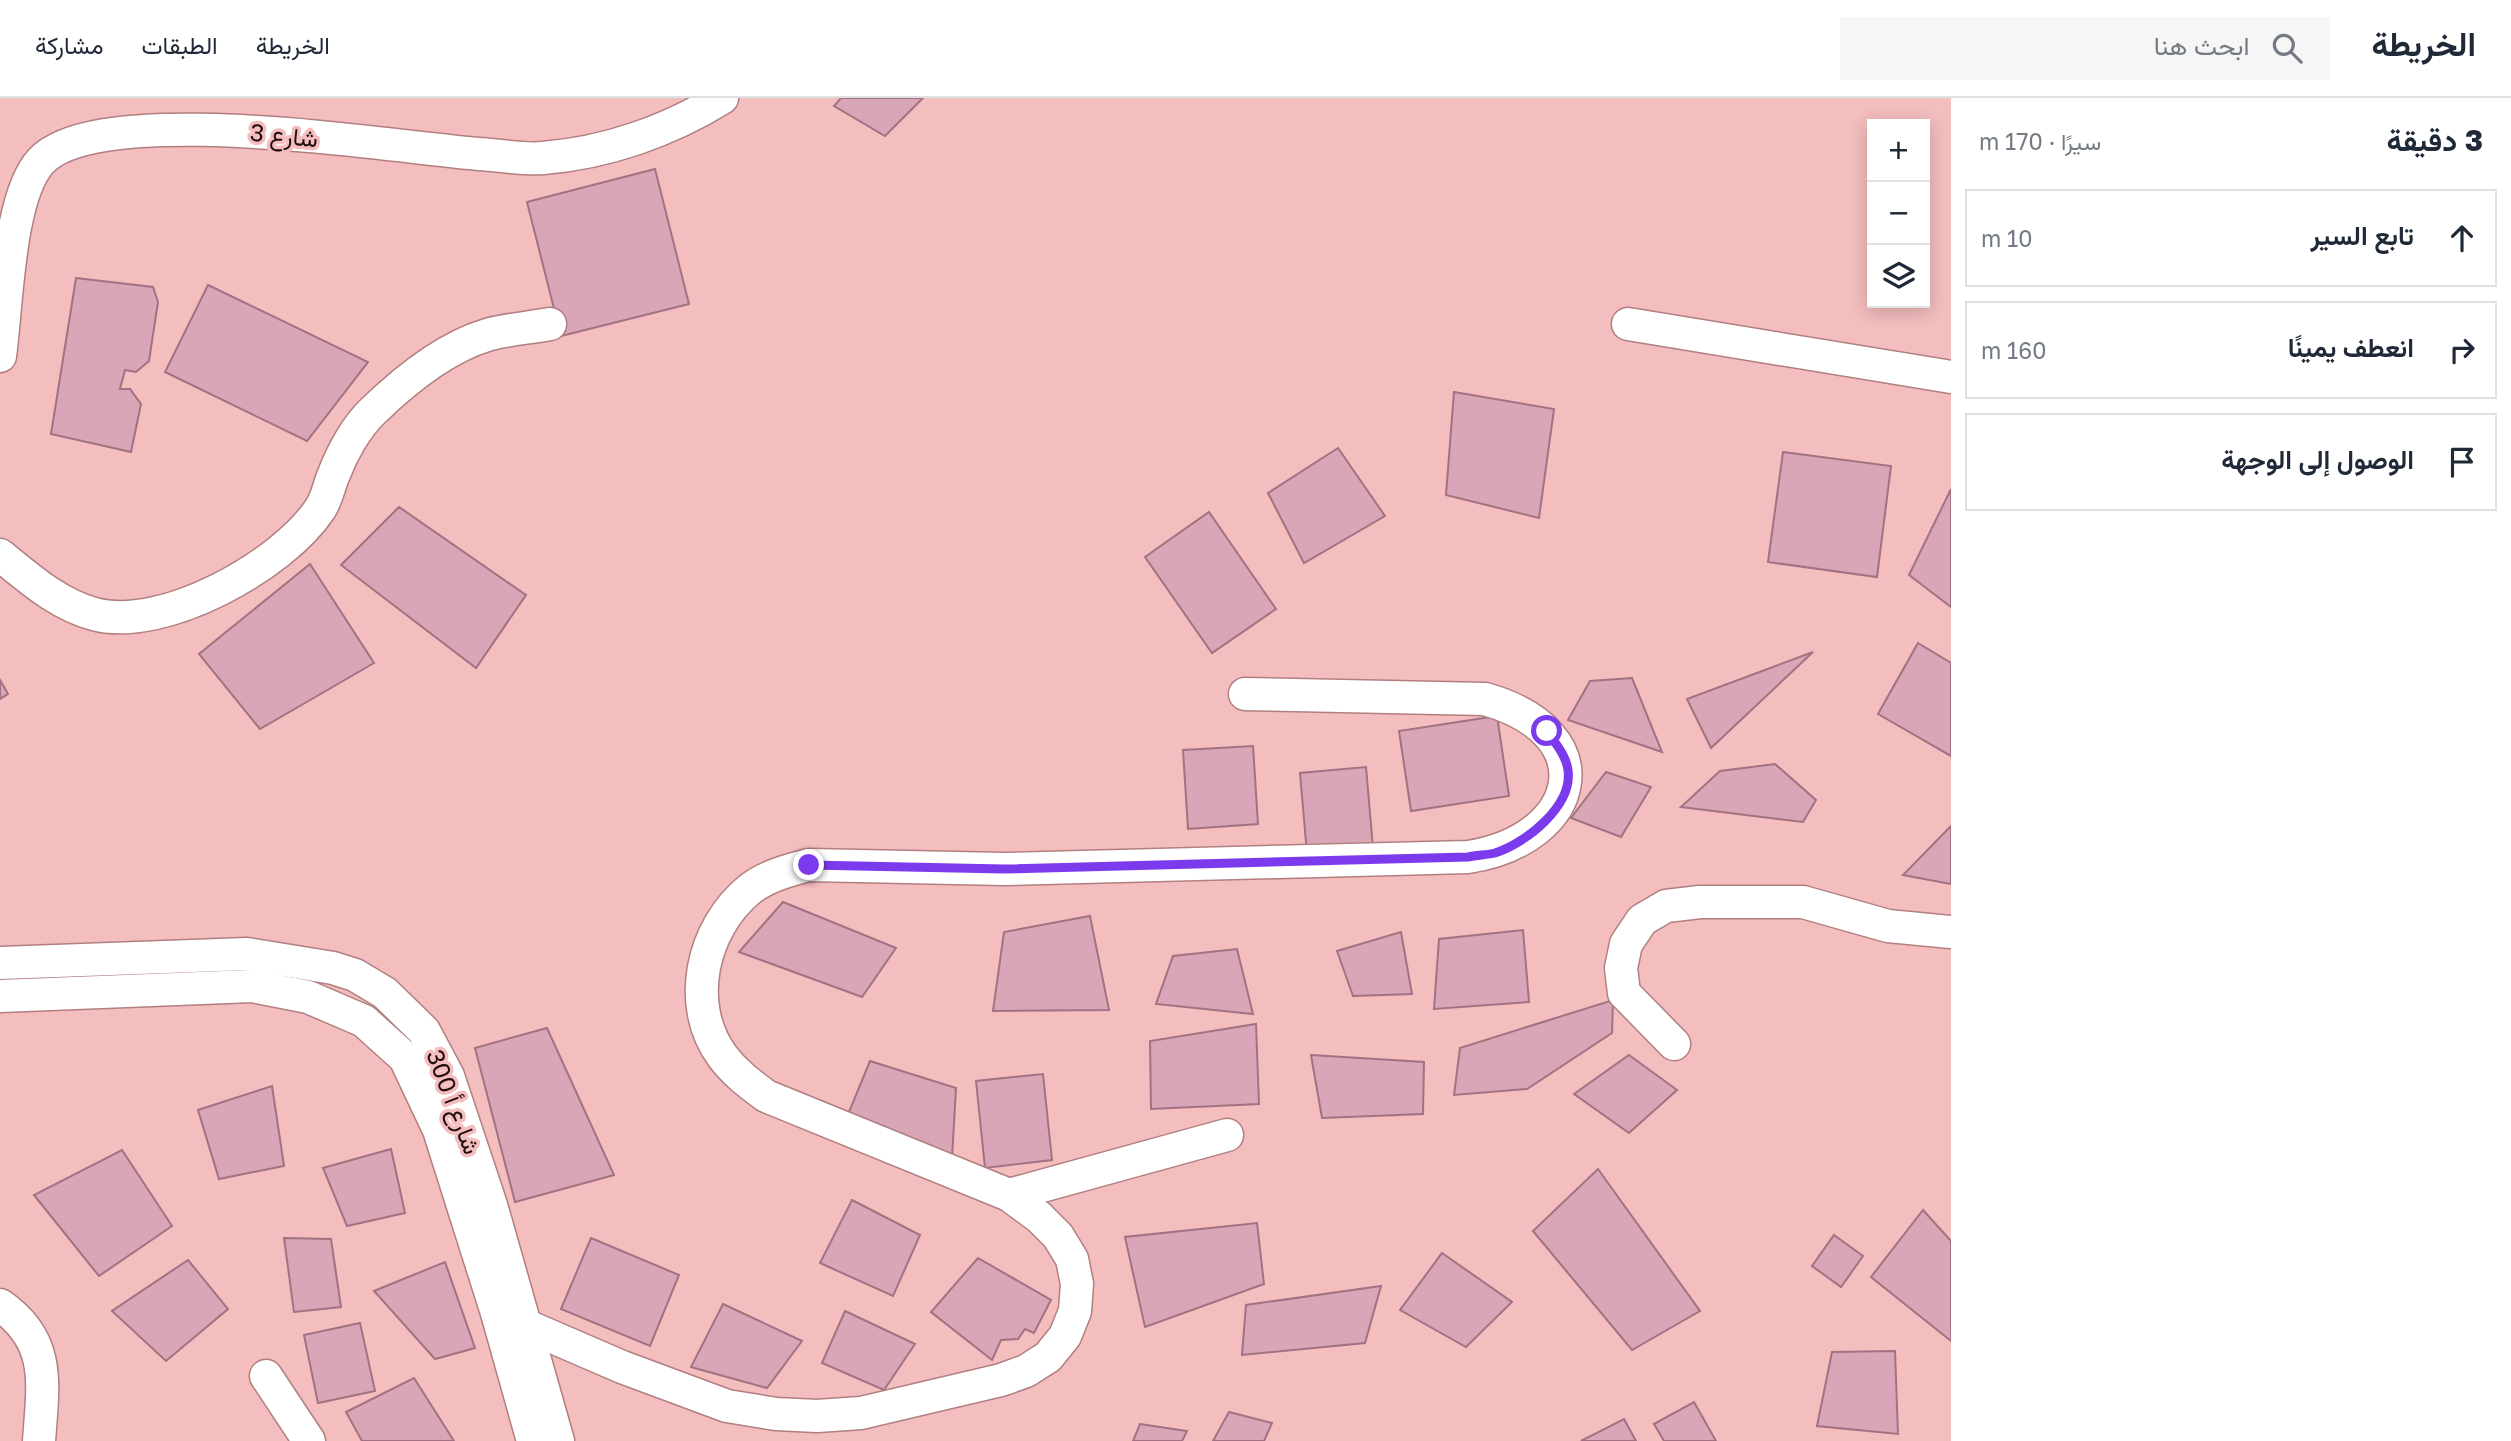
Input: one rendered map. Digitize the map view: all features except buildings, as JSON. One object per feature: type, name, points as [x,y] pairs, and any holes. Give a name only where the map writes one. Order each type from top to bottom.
[{"type":"street","name":"شارع 3","points":[[0,356],[17,214],[27,181],[41,162],[58,147],[79,140],[141,131],[226,130],[542,159],[637,140],[722,98]]},
{"type":"street","points":[[0,555],[48,594],[94,614],[124,618],[184,605],[276,555],[298,537],[322,506],[344,451],[371,413],[430,363],[486,335],[550,324]]},
{"type":"street","points":[[1628,324],[1951,377]]},
{"type":"street","points":[[510,1318],[622,1367],[727,1406],[776,1414],[861,1413],[1001,1380],[1026,1371],[1048,1357],[1065,1336],[1075,1311],[1077,1284],[1072,1259],[1058,1236],[1009,1195],[766,1096],[741,1078],[721,1055],[708,1026],[701,996],[703,965],[713,936],[729,909],[751,888],[779,873],[809,865],[1004,869],[1468,857],[1496,853],[1522,839],[1555,809],[1566,788],[1568,770],[1561,750],[1547,731],[1534,720],[1504,704],[1485,699],[1245,694]]},
{"type":"street","points":[[1675,1044],[1625,993],[1621,968],[1626,944],[1642,920],[1666,906],[1700,902],[1803,902],[1888,926],[1951,932]]},
{"type":"street","name":"شارع أ 300","points":[[0,996],[172,972],[247,954],[333,968],[365,981],[408,1013],[424,1031],[448,1076],[491,1205],[533,1441]]},
{"type":"street","name":"شارع أ 300","points":[[0,964],[172,972]]},
{"type":"street","points":[[1009,1195],[1227,1135]]},
{"type":"street","points":[[0,1305],[18,1317],[35,1340],[41,1367],[39,1441]]},
{"type":"street","name":"شارع أ 300","points":[[510,1318],[558,1441]]},
{"type":"street","points":[[266,1376],[309,1441]]},
{"type":"route","points":[[809,865],[1004,869],[1468,857],[1496,853],[1522,839],[1542,823],[1555,809],[1566,788],[1568,770],[1561,750],[1547,731]]}]
